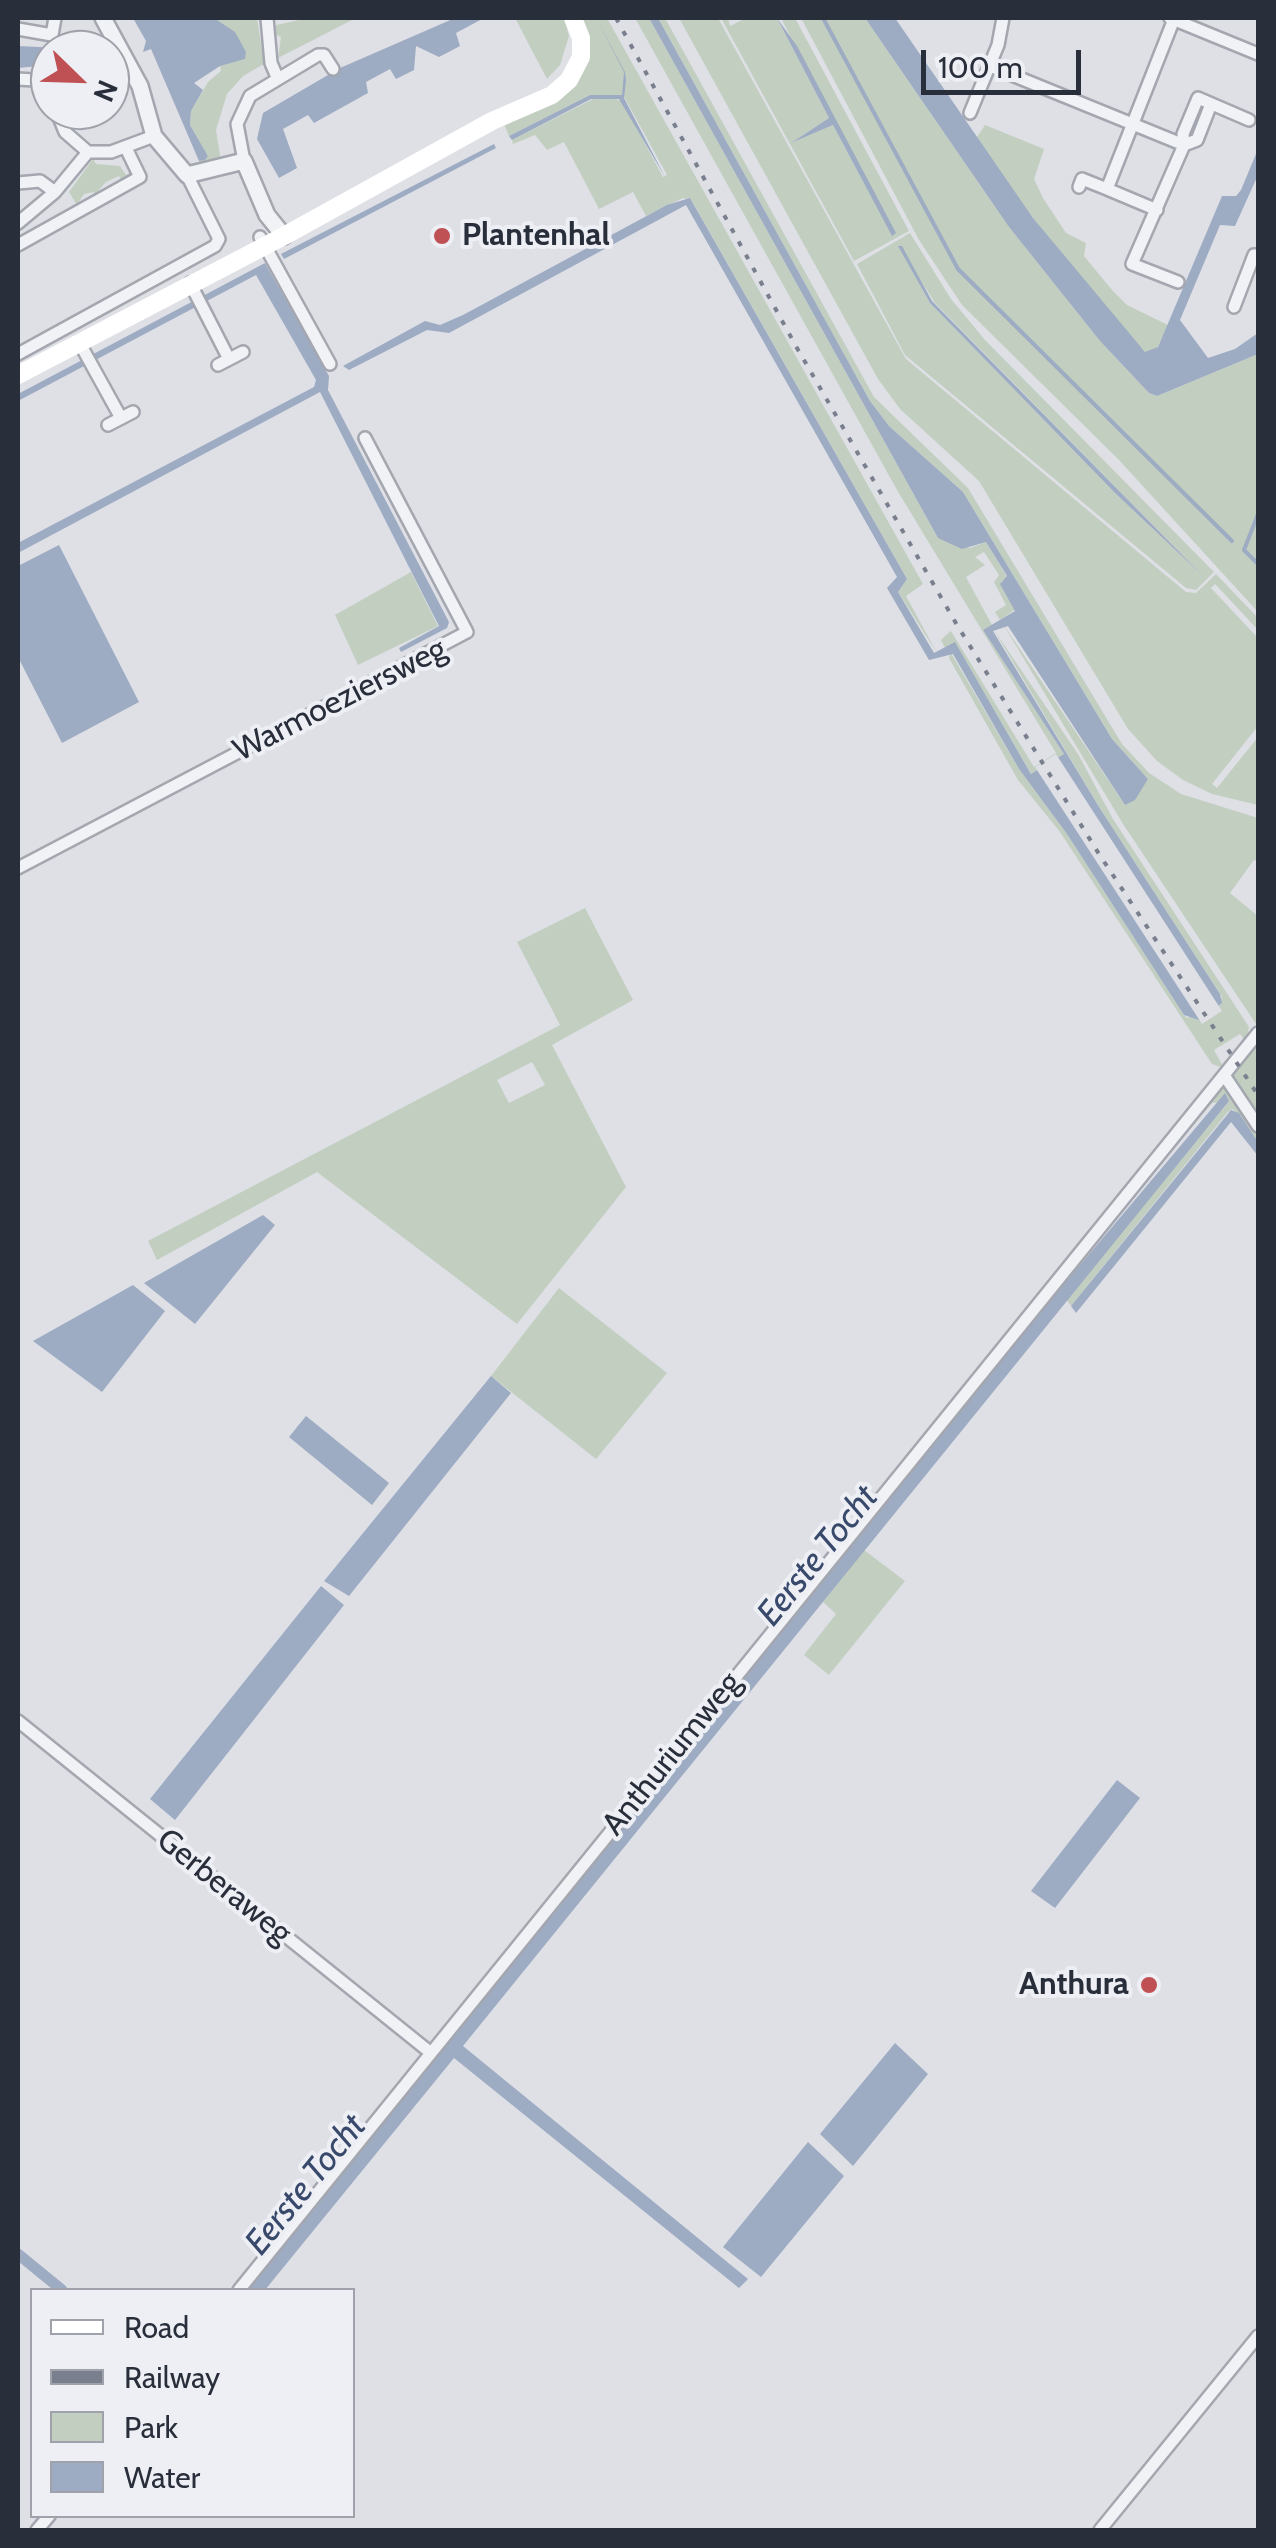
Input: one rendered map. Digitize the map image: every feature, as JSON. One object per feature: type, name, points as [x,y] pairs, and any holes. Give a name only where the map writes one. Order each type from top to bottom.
[{"type":"main road","points":[[18,375],[85,353],[196,296],[216,262],[335,205],[492,121],[552,95],[582,48],[572,18]]},
{"type":"street","points":[[18,30],[52,34],[55,18]]},
{"type":"street","points":[[18,354],[190,264],[219,239],[187,175],[154,136],[140,86],[103,18]]},
{"type":"street","points":[[267,18],[271,63],[277,78]]},
{"type":"street","points":[[970,113],[990,66],[1003,18]]},
{"type":"street","points":[[1107,190],[1172,18],[1258,54]]},
{"type":"street","points":[[330,364],[274,234],[269,196],[258,189],[236,137],[242,108],[250,96],[324,55],[333,69]]},
{"type":"street","points":[[990,66],[1184,145]]},
{"type":"street","points":[[1178,282],[1132,264],[1184,145],[1196,140],[1212,104],[1249,120]]},
{"type":"street","points":[[65,130],[88,152]]},
{"type":"street","points":[[18,223],[55,192],[88,152],[126,148],[154,136]]},
{"type":"street","points":[[18,245],[140,177],[126,148]]},
{"type":"street","points":[[187,175],[244,161]]},
{"type":"street","points":[[1079,187],[1082,180],[1157,210]]},
{"type":"street","points":[[18,183],[40,182],[55,192]]},
{"type":"street","points":[[1234,307],[1254,255],[1258,256]]},
{"type":"street","points":[[196,296],[224,362],[243,352]]},
{"type":"street","points":[[85,353],[121,418]]},
{"type":"street","name":"Warmoeziersweg","points":[[18,868],[467,632],[365,438]]},
{"type":"street","name":"Anthuriumweg","points":[[241,2288],[1258,1034]]},
{"type":"street","points":[[1224,1076],[1258,1126]]},
{"type":"street","name":"Gerberaweg","points":[[18,1721],[432,2052]]},
{"type":"street","points":[[1100,2530],[1258,2336]]},
{"type":"green space","points":[[214,18],[257,18],[264,64],[243,76],[227,94],[216,130],[221,162],[202,166],[199,161],[208,156],[190,125],[191,111],[208,82],[221,71],[220,66],[233,61],[235,33]]},
{"type":"green space","points":[[308,18],[356,18],[278,58],[281,37],[275,34],[276,25]]},
{"type":"green space","points":[[515,18],[564,18],[569,36],[560,65],[547,79]]},
{"type":"green space","points":[[579,18],[607,18],[923,584],[906,596],[937,653],[898,592],[907,579],[692,201],[683,198],[646,216],[633,192],[599,209],[564,142],[547,150],[535,135],[513,144],[512,140],[593,99],[612,98],[622,101],[663,177],[667,175],[623,95],[590,95],[509,136],[504,124],[568,87]]},
{"type":"green space","points":[[635,18],[649,18],[938,538],[970,548],[986,542],[1007,577],[1001,582],[1016,609],[1000,620],[995,612],[1006,605],[994,582],[999,575],[984,552],[975,557],[985,565],[966,577],[992,625],[983,630],[1064,754],[1032,775],[955,643],[945,648],[941,640],[945,636],[951,631],[1034,767],[1056,753],[897,490]]},
{"type":"green space","points":[[658,18],[665,18],[874,397],[968,488],[1122,744],[1149,773],[1181,794],[1258,818],[1258,862],[1254,860],[1230,893],[1258,916],[1258,1027],[1123,824],[1003,624],[1125,805],[1148,779],[1112,739],[963,492],[889,426],[870,401]]},
{"type":"green space","points":[[679,18],[718,18],[906,359],[1186,592],[1196,593],[1216,574],[1258,618],[1258,630],[1215,584],[1211,588],[1258,638],[1258,726],[1212,784],[1217,788],[1258,737],[1258,805],[1212,794],[1183,780],[1157,761],[1128,729],[979,481],[900,409],[878,379]]},
{"type":"green space","points":[[721,18],[728,18],[730,26],[746,18],[777,18],[829,118],[791,143],[833,125],[892,235],[781,18],[795,18],[909,231],[854,261]]},
{"type":"green space","points":[[801,18],[865,18],[1009,227],[1100,341],[1149,393],[1157,396],[1258,354],[1258,612],[1119,460],[962,305],[919,240]]},
{"type":"green space","points":[[985,125],[1044,149],[1034,179],[1043,198],[1066,233],[1086,243],[1084,256],[1112,290],[1127,305],[1168,325],[1156,351],[1145,352],[1115,320],[1033,218],[975,140]]},
{"type":"green space","points":[[93,159],[96,164],[120,166],[126,175],[134,170],[134,175],[122,182],[119,176],[106,182],[92,198],[94,192],[84,194],[77,205],[69,192]]},
{"type":"green space","points":[[910,233],[951,299],[985,340],[1214,572],[1196,590],[1186,588],[905,355],[857,264]],"holes":[[[899,246],[935,303],[1203,576],[1115,493],[930,303]]]},
{"type":"green space","points":[[411,572],[438,626],[358,665],[335,615]]},
{"type":"green space","points":[[994,630],[1078,754],[1113,819],[1249,1027],[1246,1042],[1240,1034],[1214,1050],[1224,1068],[1212,1064],[1060,832],[1018,780],[949,658],[951,653],[1019,769],[1067,834],[1184,1015],[1187,1018],[1216,1009],[1222,997],[1099,807]]},
{"type":"green space","points":[[585,908],[633,1000],[552,1045],[626,1187],[517,1324],[317,1172],[157,1260],[148,1241],[560,1025],[517,942]],"holes":[[[532,1062],[545,1085],[509,1103],[497,1080]]]},
{"type":"green space","points":[[1258,1040],[1258,1142],[1239,1114],[1232,1109],[1227,1113],[1071,1306],[1066,1299],[1229,1101],[1212,1103],[1058,1287]]},
{"type":"green space","points":[[559,1288],[667,1373],[596,1459],[491,1376]]},
{"type":"green space","points":[[864,1550],[905,1581],[829,1675],[804,1655],[836,1614],[823,1602]]},
{"type":"water","points":[[133,18],[214,18],[235,32],[246,52],[245,59],[220,66],[194,83],[203,90],[191,111],[190,125],[208,156],[205,160],[199,161],[151,49],[143,52],[146,41]]},
{"type":"water","points":[[455,18],[484,18],[456,33],[460,46],[439,57],[416,46],[414,70],[396,79],[390,69],[366,82],[368,93],[314,123],[308,115],[283,129],[297,168],[279,178],[257,139],[263,113],[340,68]]},
{"type":"water","points":[[596,18],[625,72],[624,98],[665,177],[619,99],[591,99],[512,140],[509,136],[590,95],[622,95],[624,72]]},
{"type":"water","points":[[649,18],[658,18],[870,401],[889,426],[963,492],[1112,739],[1148,779],[1135,800],[1125,805],[1008,626],[993,631],[1099,807],[1220,994],[1222,1003],[1199,1020],[1184,1015],[1067,834],[1019,769],[953,654],[929,660],[887,588],[897,577],[686,205],[449,333],[427,330],[349,370],[343,366],[425,321],[440,325],[463,315],[667,205],[690,198],[907,579],[898,592],[934,653],[955,642],[1031,774],[1064,754],[983,630],[1015,611],[1000,584],[1007,576],[986,542],[962,549],[938,538]]},
{"type":"water","points":[[777,18],[797,46],[896,233],[892,236],[833,125],[791,143],[829,118]]},
{"type":"water","points":[[865,18],[895,18],[1033,218],[1145,352],[1158,347],[1222,196],[1236,196],[1241,190],[1258,149],[1258,175],[1235,226],[1220,225],[1180,320],[1208,358],[1235,349],[1258,333],[1258,354],[1157,396],[1149,393],[1100,341],[1009,227]]},
{"type":"water","points":[[18,46],[30,47],[30,67],[18,68]]},
{"type":"water","points":[[494,144],[496,148],[284,259],[281,254]]},
{"type":"water","points":[[898,246],[902,246],[932,301],[1203,576],[1115,493],[930,303]]},
{"type":"water","points":[[265,263],[329,376],[328,390],[449,622],[447,628],[401,652],[399,648],[439,626],[320,392],[18,553],[18,543],[314,387],[316,380],[256,275],[18,401],[18,394]]},
{"type":"water","points":[[59,545],[139,702],[62,743],[18,657],[18,566]]},
{"type":"water","points":[[1225,1093],[1229,1101],[463,2046],[748,2279],[739,2288],[454,2058],[267,2288],[249,2288],[1032,1322]]},
{"type":"water","points":[[1231,1110],[1239,1113],[1258,1142],[1258,1156],[1231,1122],[1076,1313],[1071,1306]]},
{"type":"water","points":[[263,1215],[275,1225],[195,1324],[144,1283]]},
{"type":"water","points":[[133,1285],[165,1311],[102,1392],[33,1341]]},
{"type":"water","points":[[491,1376],[511,1393],[349,1596],[324,1581]]},
{"type":"water","points":[[306,1416],[389,1483],[372,1505],[289,1437]]},
{"type":"water","points":[[321,1586],[344,1605],[175,1820],[150,1799]]},
{"type":"water","points":[[1117,1780],[1140,1798],[1055,1908],[1031,1891]]},
{"type":"water","points":[[895,2043],[928,2074],[853,2166],[820,2134]]},
{"type":"water","points":[[808,2142],[844,2176],[761,2277],[723,2247]]},
{"type":"pier","points":[[1056,754],[1222,1011],[1202,1024],[1035,767]]},
{"type":"waterway","points":[[823,18],[958,269],[1232,541]]},
{"type":"waterway","points":[[1258,514],[1244,550],[1258,564]]},
{"type":"waterway","name":"Eerste Tocht","points":[[18,2254],[60,2288]]},
{"type":"railway","points":[[616,18],[797,348],[957,625],[1099,854],[1258,1095]]},
{"type":"place","name":"Plantenhal","points":[[442,236]]},
{"type":"place","name":"Anthura","points":[[1149,1985]]}]
